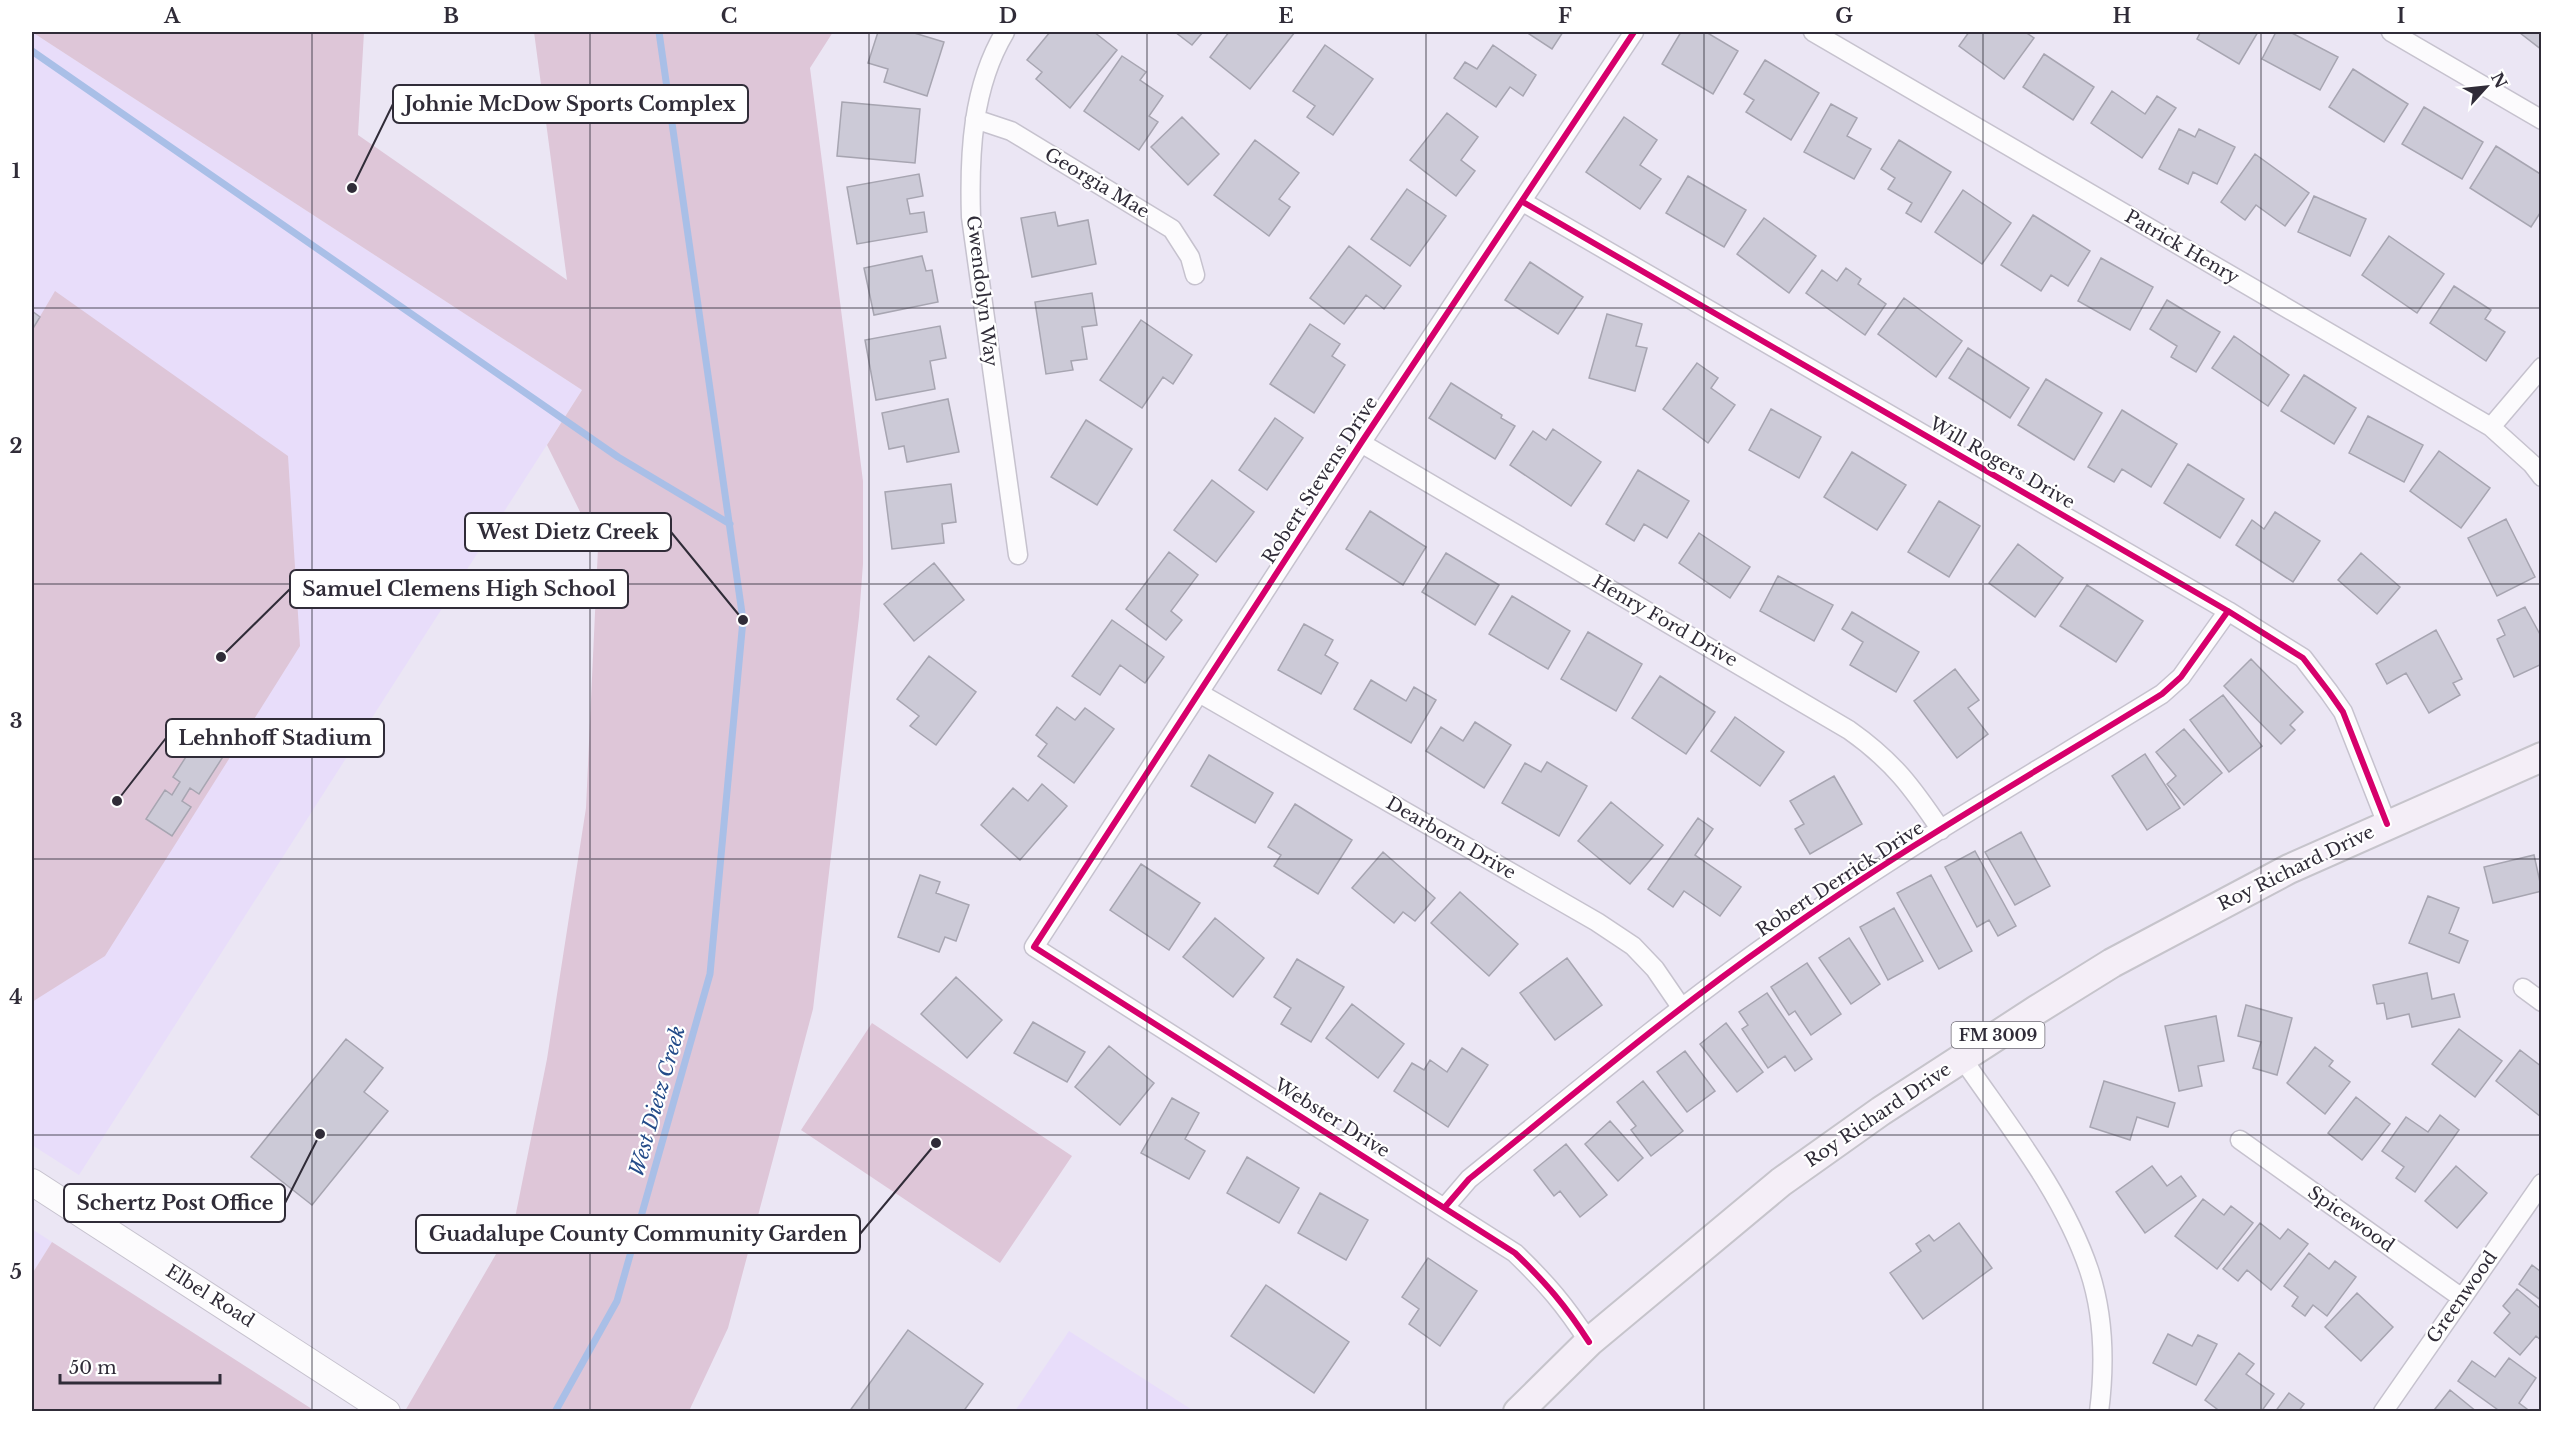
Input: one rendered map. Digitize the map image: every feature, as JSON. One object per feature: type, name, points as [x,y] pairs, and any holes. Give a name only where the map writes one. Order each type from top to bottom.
[{"type":"main road","name":"Roy Richard Drive","points":[[1518,1412],[1589,1342],[1781,1182],[1962,1058],[2122,957],[2289,869],[2541,758]]},
{"type":"street","name":"Gwendolyn Way","points":[[1005,32],[982,83],[969,168],[971,217],[1018,555]]},
{"type":"street","name":"Robert Stevens Drive","points":[[1034,947],[1361,443],[1634,32]]},
{"type":"street","name":"Patrick Henry","points":[[1813,32],[2491,427],[2532,464],[2541,477]]},
{"type":"street","points":[[2391,32],[2541,120]]},
{"type":"street","name":"Georgia Mae","points":[[975,119],[1011,131],[1172,229],[1190,257],[1195,275]]},
{"type":"street","name":"Will Rogers Drive","points":[[1523,202],[2228,611],[2303,658],[2343,712],[2388,824]]},
{"type":"street","points":[[2491,427],[2541,367]]},
{"type":"street","name":"Henry Ford Drive","points":[[1361,443],[1849,730],[1878,751],[1899,771],[1941,830]]},
{"type":"street","name":"Robert Derrick Drive","points":[[1445,1207],[1469,1179],[1681,1007],[1822,906],[2162,694],[2181,677],[2228,611]]},
{"type":"street","name":"Dearborn Drive","points":[[1199,693],[1597,922],[1633,946],[1655,969],[1681,1007]]},
{"type":"street","name":"Webster Drive","points":[[1034,947],[1515,1253],[1549,1286],[1589,1342]]},
{"type":"street","points":[[2523,988],[2541,1002]]},
{"type":"street","points":[[1962,1058],[2040,1172],[2066,1218],[2090,1271],[2104,1359],[2099,1412]]},
{"type":"street","name":"Spicewood","points":[[2240,1140],[2462,1298]]},
{"type":"street","name":"Elbel Road","points":[[32,1182],[385,1410]]},
{"type":"street","name":"Greenwood","points":[[2383,1412],[2541,1183]]},
{"type":"shaded area","points":[[32,32],[582,390],[79,1175],[32,1145]]},
{"type":"shaded area","points":[[32,32],[364,32],[358,135],[567,280],[534,32],[833,32],[810,68],[863,481],[863,564],[859,617],[813,1009],[728,1328],[689,1411],[405,1411],[514,1223],[547,1059],[586,808],[598,548],[547,445],[582,390]]},
{"type":"shaded area","points":[[55,291],[288,456],[300,646],[105,956],[32,1002],[32,330]]},
{"type":"shaded area","points":[[872,1023],[1072,1156],[1000,1263],[801,1130]]},
{"type":"shaded area","points":[[32,1229],[52,1242],[32,1274]]},
{"type":"shaded area","points":[[52,1242],[315,1411],[32,1411],[32,1274]]},
{"type":"shaded area","points":[[1069,1331],[1194,1411],[1015,1411]]},
{"type":"building","points":[[878,32],[911,32],[944,42],[927,96],[884,82],[888,69],[868,63]]},
{"type":"building","points":[[1050,32],[1094,32],[1117,50],[1070,108],[1036,79],[1042,72],[1027,60]]},
{"type":"building","points":[[1175,32],[1203,32],[1192,45]]},
{"type":"building","points":[[1229,32],[1295,32],[1250,89],[1210,57]]},
{"type":"building","points":[[1526,32],[1563,32],[1552,49]]},
{"type":"building","points":[[1681,32],[1706,32],[1738,51],[1713,94],[1662,64]]},
{"type":"building","points":[[1969,32],[2025,32],[2034,38],[2004,79],[1959,46]]},
{"type":"building","points":[[2198,32],[2258,32],[2239,64],[2197,39],[2200,33]]},
{"type":"building","points":[[2276,32],[2290,32],[2338,57],[2320,90],[2262,59]]},
{"type":"building","points":[[2542,32],[2542,50],[2520,33]]},
{"type":"building","points":[[1325,45],[1373,79],[1333,135],[1307,117],[1315,106],[1293,91]]},
{"type":"building","points":[[1493,45],[1536,75],[1523,96],[1510,87],[1496,107],[1454,78],[1465,62],[1477,69]]},
{"type":"building","points":[[2044,54],[2094,87],[2073,120],[2023,87]]},
{"type":"building","points":[[1122,56],[1146,72],[1140,80],[1163,96],[1149,116],[1158,122],[1139,150],[1084,111]]},
{"type":"building","points":[[1765,60],[1819,93],[1791,140],[1746,112],[1754,100],[1744,94]]},
{"type":"building","points":[[2353,69],[2408,104],[2384,142],[2329,107]]},
{"type":"building","points":[[2112,91],[2145,114],[2157,96],[2176,108],[2142,158],[2091,123]]},
{"type":"building","points":[[842,102],[920,109],[915,163],[837,156]]},
{"type":"building","points":[[1831,104],[1857,118],[1847,136],[1871,149],[1854,179],[1804,152]]},
{"type":"building","points":[[2424,107],[2483,142],[2462,179],[2402,144]]},
{"type":"building","points":[[1447,113],[1478,137],[1461,160],[1475,171],[1456,196],[1410,160]]},
{"type":"building","points":[[1182,117],[1219,154],[1188,185],[1151,147]]},
{"type":"building","points":[[1624,117],[1657,140],[1640,165],[1661,179],[1640,209],[1586,172]]},
{"type":"building","points":[[2179,129],[2195,137],[2199,129],[2235,147],[2217,184],[2193,172],[2188,184],[2159,169]]},
{"type":"building","points":[[1255,140],[1299,173],[1279,199],[1290,207],[1269,236],[1214,195]]},
{"type":"building","points":[[1899,140],[1951,172],[1921,222],[1906,213],[1912,203],[1888,189],[1895,178],[1881,169]]},
{"type":"building","points":[[2496,146],[2542,175],[2542,210],[2531,227],[2470,188]]},
{"type":"building","points":[[2255,154],[2309,193],[2285,226],[2256,205],[2245,220],[2221,202]]},
{"type":"building","points":[[919,174],[923,196],[907,199],[910,214],[924,212],[927,232],[857,244],[847,187]]},
{"type":"building","points":[[1688,176],[1746,210],[1724,247],[1666,213]]},
{"type":"building","points":[[1407,189],[1446,216],[1410,266],[1371,239]]},
{"type":"building","points":[[1963,190],[2011,223],[1982,264],[1935,232]]},
{"type":"building","points":[[2314,196],[2366,219],[2350,256],[2298,232]]},
{"type":"building","points":[[1055,212],[1058,226],[1088,220],[1096,264],[1032,277],[1021,218]]},
{"type":"building","points":[[2033,215],[2090,251],[2068,286],[2051,275],[2041,291],[2001,265]]},
{"type":"building","points":[[1764,218],[1816,256],[1789,293],[1737,254]]},
{"type":"building","points":[[2389,236],[2444,274],[2417,313],[2362,275]]},
{"type":"building","points":[[1349,246],[1401,286],[1384,309],[1366,295],[1344,324],[1310,298]]},
{"type":"building","points":[[922,256],[926,271],[932,270],[938,302],[874,315],[864,268]]},
{"type":"building","points":[[2101,258],[2153,287],[2130,330],[2078,301]]},
{"type":"building","points":[[1530,262],[1583,297],[1558,334],[1505,300]]},
{"type":"building","points":[[1846,268],[1861,279],[1858,284],[1886,304],[1865,335],[1806,293],[1822,270],[1837,281]]},
{"type":"building","points":[[2454,286],[2491,310],[2485,319],[2505,332],[2486,361],[2430,323]]},
{"type":"building","points":[[1092,293],[1097,325],[1082,327],[1087,359],[1071,361],[1073,370],[1046,374],[1035,302]]},
{"type":"building","points":[[1904,298],[1962,341],[1936,377],[1878,334]]},
{"type":"building","points":[[2167,300],[2220,332],[2196,372],[2171,357],[2177,346],[2150,329]]},
{"type":"building","points":[[32,311],[40,317],[32,330]]},
{"type":"building","points":[[1607,314],[1642,324],[1636,346],[1647,348],[1635,391],[1589,378]]},
{"type":"building","points":[[1141,320],[1192,355],[1173,384],[1163,377],[1142,408],[1100,380]]},
{"type":"building","points":[[1310,324],[1340,344],[1332,356],[1345,365],[1314,413],[1270,384]]},
{"type":"building","points":[[940,326],[946,358],[930,361],[935,389],[876,400],[865,340]]},
{"type":"building","points":[[2234,336],[2289,375],[2268,406],[2212,368]]},
{"type":"building","points":[[1968,348],[2029,388],[2010,418],[1949,378]]},
{"type":"building","points":[[1697,363],[1718,378],[1711,388],[1735,405],[1708,443],[1663,409]]},
{"type":"building","points":[[2304,375],[2356,408],[2334,444],[2281,411]]},
{"type":"building","points":[[2046,379],[2102,413],[2074,460],[2018,425]]},
{"type":"building","points":[[1451,383],[1502,415],[1501,418],[1515,426],[1495,459],[1429,418]]},
{"type":"building","points":[[948,399],[959,452],[907,462],[904,446],[889,449],[882,413]]},
{"type":"building","points":[[1771,409],[1821,437],[1799,478],[1749,450]]},
{"type":"building","points":[[2122,410],[2177,444],[2151,487],[2122,469],[2114,482],[2088,467]]},
{"type":"building","points":[[2368,416],[2423,445],[2404,482],[2349,453]]},
{"type":"building","points":[[1275,418],[1303,438],[1267,490],[1239,470]]},
{"type":"building","points":[[1086,420],[1132,449],[1097,505],[1051,477]]},
{"type":"building","points":[[1553,429],[1601,462],[1571,506],[1510,465],[1533,431],[1546,440]]},
{"type":"building","points":[[2439,451],[2490,488],[2461,528],[2410,491]]},
{"type":"building","points":[[1852,452],[1906,485],[1877,530],[1824,497]]},
{"type":"building","points":[[2188,464],[2244,499],[2220,538],[2164,503]]},
{"type":"building","points":[[1638,470],[1689,501],[1667,538],[1644,524],[1634,541],[1606,524]]},
{"type":"building","points":[[1212,480],[1254,512],[1216,562],[1174,530]]},
{"type":"building","points":[[951,484],[956,522],[942,524],[944,543],[892,549],[885,492]]},
{"type":"building","points":[[1939,501],[1980,526],[1949,577],[1908,552]]},
{"type":"building","points":[[1370,511],[1426,547],[1403,585],[1346,549]]},
{"type":"building","points":[[2275,512],[2320,541],[2293,582],[2236,545],[2252,520],[2264,529]]},
{"type":"building","points":[[2506,519],[2535,577],[2497,596],[2468,538]]},
{"type":"building","points":[[1699,533],[1750,567],[1730,598],[1679,563]]},
{"type":"building","points":[[2018,544],[2063,578],[2035,617],[1989,583]]},
{"type":"building","points":[[1169,552],[1198,575],[1171,611],[1182,620],[1166,640],[1126,609]]},
{"type":"building","points":[[1446,553],[1499,585],[1475,625],[1422,592]]},
{"type":"building","points":[[2361,553],[2400,587],[2377,614],[2338,580]]},
{"type":"building","points":[[934,563],[964,600],[914,641],[884,604]]},
{"type":"building","points":[[1778,576],[1833,605],[1814,641],[1760,611]]},
{"type":"building","points":[[2087,585],[2143,621],[2116,662],[2060,626]]},
{"type":"building","points":[[1512,596],[1570,631],[1548,669],[1489,634]]},
{"type":"building","points":[[2525,607],[2542,638],[2542,664],[2514,677],[2497,639],[2505,635],[2498,620]]},
{"type":"building","points":[[1852,612],[1919,652],[1896,692],[1850,665],[1863,642],[1842,629]]},
{"type":"building","points":[[1112,620],[1164,657],[1145,683],[1120,665],[1100,695],[1072,676]]},
{"type":"building","points":[[1304,624],[1333,640],[1325,655],[1338,663],[1321,694],[1278,670]]},
{"type":"building","points":[[2436,630],[2462,679],[2453,683],[2460,695],[2429,713],[2406,673],[2387,684],[2376,664]]},
{"type":"building","points":[[1588,632],[1642,664],[1616,711],[1561,679]]},
{"type":"building","points":[[929,656],[976,692],[936,745],[910,726],[919,716],[897,699]]},
{"type":"building","points":[[2251,659],[2303,712],[2290,725],[2295,730],[2281,744],[2224,686]]},
{"type":"building","points":[[1955,669],[1979,700],[1968,708],[1988,734],[1957,758],[1914,701]]},
{"type":"building","points":[[1660,676],[1715,712],[1686,754],[1632,718]]},
{"type":"building","points":[[1371,680],[1406,701],[1414,687],[1436,700],[1411,743],[1354,709]]},
{"type":"building","points":[[2223,695],[2262,746],[2229,772],[2190,720]]},
{"type":"building","points":[[1057,707],[1075,720],[1085,708],[1114,729],[1074,783],[1038,756],[1047,744],[1036,735]]},
{"type":"building","points":[[1735,717],[1784,752],[1760,786],[1711,751]]},
{"type":"building","points":[[209,721],[235,738],[199,794],[190,788],[182,801],[191,807],[172,836],[146,819],[165,790],[172,795],[180,782],[173,777]]},
{"type":"building","points":[[1475,722],[1511,745],[1484,788],[1426,751],[1441,727],[1463,741]]},
{"type":"building","points":[[2184,729],[2222,773],[2184,805],[2167,784],[2176,776],[2156,752]]},
{"type":"building","points":[[2145,754],[2180,808],[2147,830],[2112,776]]},
{"type":"building","points":[[1209,755],[1273,793],[1255,823],[1191,786]]},
{"type":"building","points":[[1547,762],[1587,786],[1559,836],[1502,803],[1525,763],[1541,772]]},
{"type":"building","points":[[1834,776],[1862,824],[1810,854],[1795,829],[1804,824],[1790,801]]},
{"type":"building","points":[[1042,784],[1067,806],[1020,860],[981,825],[1013,788],[1028,801]]},
{"type":"building","points":[[1611,802],[1663,845],[1630,884],[1578,841]]},
{"type":"building","points":[[1295,804],[1352,840],[1318,894],[1274,866],[1281,855],[1268,847]]},
{"type":"building","points":[[1698,818],[1713,829],[1695,855],[1741,887],[1720,916],[1684,891],[1673,907],[1648,889]]},
{"type":"building","points":[[2021,832],[2050,886],[2015,905],[1985,852]]},
{"type":"building","points":[[1975,851],[2016,926],[1998,936],[1989,920],[1977,927],[1945,867]]},
{"type":"building","points":[[1383,852],[1435,898],[1415,921],[1403,912],[1394,923],[1352,888]]},
{"type":"building","points":[[2534,855],[2542,891],[2493,903],[2484,867]]},
{"type":"building","points":[[1141,864],[1200,903],[1169,950],[1110,910]]},
{"type":"building","points":[[920,875],[940,882],[936,893],[969,905],[956,941],[945,937],[939,952],[898,937]]},
{"type":"building","points":[[1931,875],[1972,951],[1939,969],[1897,893]]},
{"type":"building","points":[[1460,892],[1518,944],[1489,976],[1431,923]]},
{"type":"building","points":[[2428,896],[2459,908],[2449,933],[2468,941],[2459,963],[2409,943]]},
{"type":"building","points":[[1894,908],[1923,961],[1888,980],[1860,927]]},
{"type":"building","points":[[1215,918],[1264,958],[1233,997],[1183,957]]},
{"type":"building","points":[[1849,938],[1880,984],[1851,1004],[1819,958]]},
{"type":"building","points":[[1567,958],[1602,1005],[1555,1040],[1520,993]]},
{"type":"building","points":[[1297,959],[1344,987],[1311,1042],[1281,1024],[1291,1008],[1274,997]]},
{"type":"building","points":[[1807,963],[1841,1014],[1811,1035],[1795,1011],[1789,1015],[1771,987]]},
{"type":"building","points":[[2427,973],[2432,999],[2454,994],[2460,1017],[2412,1027],[2409,1014],[2387,1019],[2384,1003],[2377,1004],[2373,985]]},
{"type":"building","points":[[956,977],[1002,1020],[967,1058],[921,1014]]},
{"type":"building","points":[[1767,993],[1812,1059],[1795,1071],[1785,1056],[1768,1068],[1742,1029],[1748,1025],[1739,1012]]},
{"type":"building","points":[[1352,1004],[1404,1044],[1378,1078],[1326,1038]]},
{"type":"building","points":[[2246,1005],[2292,1018],[2277,1075],[2253,1068],[2261,1042],[2238,1036]]},
{"type":"building","points":[[2216,1016],[2224,1061],[2198,1066],[2202,1086],[2179,1091],[2165,1026]]},
{"type":"building","points":[[1033,1022],[1085,1052],[1067,1082],[1014,1053]]},
{"type":"building","points":[[1726,1023],[1763,1072],[1737,1092],[1700,1044]]},
{"type":"building","points":[[2459,1029],[2502,1061],[2475,1097],[2432,1064]]},
{"type":"building","points":[[346,1039],[383,1068],[364,1092],[388,1111],[312,1205],[251,1157]]},
{"type":"building","points":[[1109,1046],[1154,1083],[1120,1125],[1075,1087]]},
{"type":"building","points":[[2315,1047],[2333,1061],[2329,1066],[2350,1082],[2325,1114],[2287,1083]]},
{"type":"building","points":[[1462,1048],[1488,1065],[1448,1127],[1394,1091],[1412,1063],[1424,1070],[1430,1060],[1447,1072]]},
{"type":"building","points":[[2520,1050],[2542,1067],[2541,1117],[2496,1081]]},
{"type":"building","points":[[1685,1051],[1715,1091],[1687,1112],[1657,1072]]},
{"type":"building","points":[[1643,1081],[1683,1131],[1651,1156],[1631,1130],[1636,1126],[1617,1102]]},
{"type":"building","points":[[2104,1081],[2175,1103],[2168,1127],[2137,1117],[2130,1140],[2090,1127]]},
{"type":"building","points":[[2356,1097],[2390,1124],[2362,1160],[2328,1133]]},
{"type":"building","points":[[1172,1098],[1199,1113],[1185,1139],[1205,1151],[1189,1179],[1141,1153]]},
{"type":"building","points":[[2440,1115],[2459,1130],[2415,1192],[2396,1178],[2404,1167],[2382,1151],[2406,1117],[2428,1132]]},
{"type":"building","points":[[1610,1121],[1643,1158],[1618,1181],[1585,1144]]},
{"type":"building","points":[[1566,1144],[1607,1195],[1580,1217],[1560,1191],[1554,1196],[1534,1170]]},
{"type":"building","points":[[1247,1157],[1299,1188],[1279,1223],[1227,1193]]},
{"type":"building","points":[[2152,1166],[2167,1186],[2181,1176],[2196,1196],[2145,1233],[2116,1192]]},
{"type":"building","points":[[2456,1166],[2487,1193],[2457,1228],[2425,1201]]},
{"type":"building","points":[[1320,1193],[1368,1220],[1346,1260],[1298,1233]]},
{"type":"building","points":[[2203,1199],[2224,1215],[2231,1206],[2253,1223],[2217,1269],[2175,1236]]},
{"type":"building","points":[[1959,1223],[1992,1268],[1923,1319],[1890,1273],[1921,1251],[1916,1244],[1929,1235],[1934,1241]]},
{"type":"building","points":[[2260,1223],[2280,1239],[2288,1229],[2308,1244],[2271,1290],[2247,1270],[2238,1281],[2223,1269]]},
{"type":"building","points":[[2309,1253],[2329,1269],[2335,1261],[2356,1277],[2327,1316],[2313,1305],[2305,1316],[2292,1306],[2298,1297],[2284,1286]]},
{"type":"building","points":[[1428,1258],[1477,1291],[1440,1346],[1409,1324],[1419,1309],[1402,1297]]},
{"type":"building","points":[[2532,1265],[2540,1271],[2542,1269],[2542,1301],[2519,1284]]},
{"type":"building","points":[[1266,1285],[1349,1342],[1314,1393],[1231,1336]]},
{"type":"building","points":[[2517,1289],[2542,1310],[2542,1341],[2536,1336],[2520,1355],[2494,1333],[2510,1313],[2503,1306]]},
{"type":"building","points":[[2357,1293],[2393,1327],[2361,1361],[2325,1327]]},
{"type":"building","points":[[908,1330],[983,1384],[963,1412],[849,1412]]},
{"type":"building","points":[[2168,1334],[2192,1346],[2198,1335],[2217,1344],[2196,1385],[2153,1363]]},
{"type":"building","points":[[2239,1353],[2254,1364],[2246,1374],[2274,1394],[2261,1412],[2221,1412],[2205,1400]]},
{"type":"building","points":[[2509,1358],[2536,1378],[2519,1403],[2527,1409],[2526,1412],[2501,1412],[2458,1381],[2472,1361],[2495,1377]]},
{"type":"building","points":[[2450,1390],[2477,1412],[2438,1412],[2435,1409]]},
{"type":"building","points":[[2289,1393],[2304,1404],[2298,1412],[2275,1412]]},
{"type":"waterway","name":"West Dietz Creek","points":[[555,1412],[617,1301],[710,974],[743,620],[659,32]]},
{"type":"waterway","points":[[32,51],[618,457],[730,524]]},
{"type":"cycle path","points":[[1589,1342],[1555,1295],[1515,1253],[1034,947],[1361,443],[1634,32]]},
{"type":"cycle path","points":[[1523,202],[2228,611],[2303,658],[2343,712],[2387,824]]},
{"type":"cycle path","points":[[1445,1207],[1469,1179],[1656,1027],[1772,941],[1867,876],[2162,694],[2181,677],[2228,611]]},
{"type":"place","name":"Johnie McDow Sports Complex","points":[[352,188]]},
{"type":"place","name":"West Dietz Creek","points":[[743,620]]},
{"type":"place","name":"Samuel Clemens High School","points":[[221,657]]},
{"type":"place","name":"Lehnhoff Stadium","points":[[117,801]]},
{"type":"place","name":"Schertz Post Office","points":[[320,1134]]},
{"type":"place","name":"Guadalupe County Community Garden","points":[[936,1143]]}]
